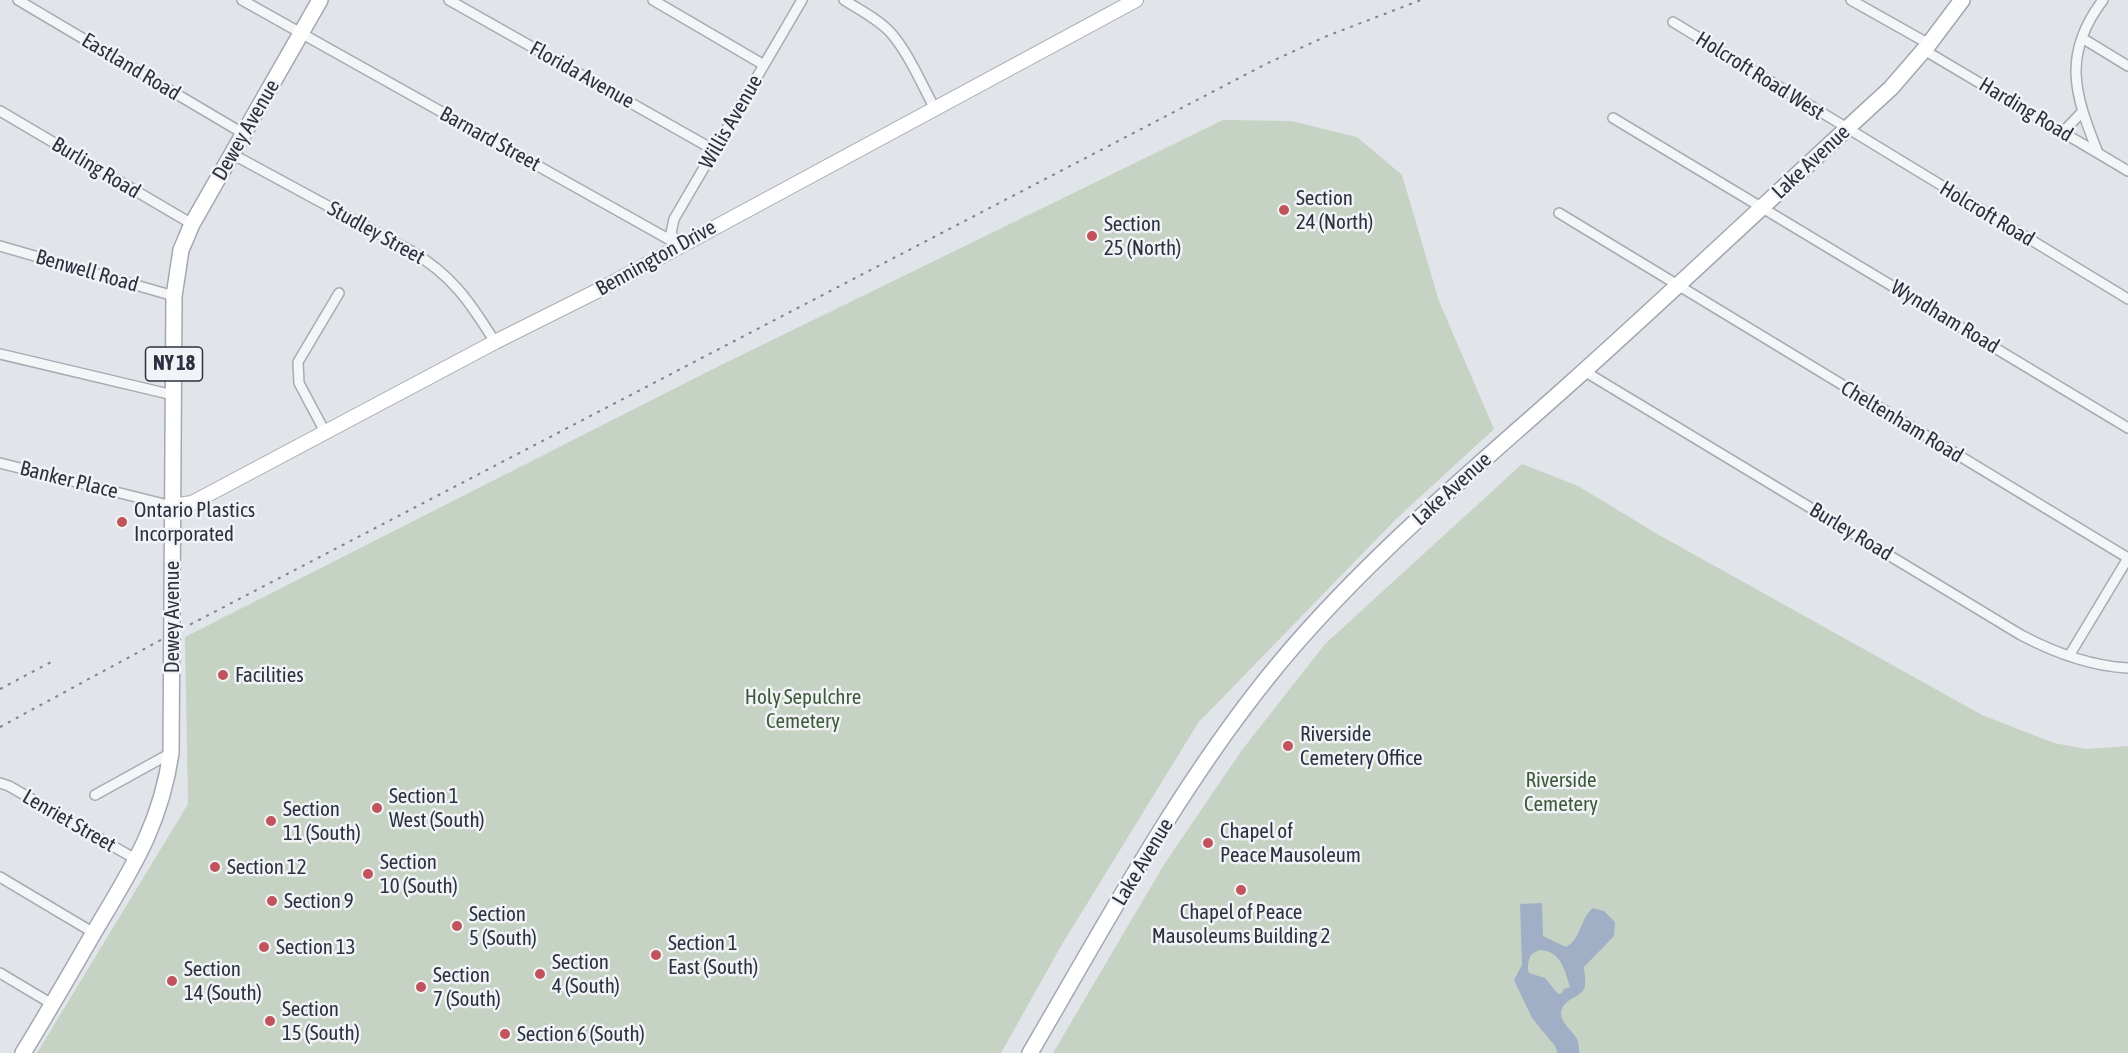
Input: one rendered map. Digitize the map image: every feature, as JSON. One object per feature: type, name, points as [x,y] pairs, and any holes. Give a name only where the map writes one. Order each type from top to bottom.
[{"type":"main road","name":"Dewey Avenue","points":[[23,1053],[137,860],[160,806],[167,777],[171,753],[174,296],[181,250],[192,224],[320,0]]},
{"type":"main road","name":"Lake Avenue","points":[[1030,1053],[1153,844],[1195,778],[1269,677],[1330,607],[1399,537],[1584,371],[1891,88],[1962,0]]},
{"type":"street","name":"Eastland Road","points":[[18,0],[244,134]]},
{"type":"street","name":"Barnard Street","points":[[242,0],[679,245]]},
{"type":"street","name":"Florida Avenue","points":[[448,0],[714,150]]},
{"type":"street","points":[[653,0],[764,65]]},
{"type":"street","name":"Willis Avenue","points":[[679,245],[671,233],[672,223],[802,0]]},
{"type":"street","points":[[844,0],[866,13],[890,32],[900,45],[934,107]]},
{"type":"street","name":"Bennington Drive","points":[[172,507],[192,503],[495,342],[600,289],[1136,0]]},
{"type":"street","points":[[2098,153],[2082,112],[2076,76],[2082,38],[2093,14],[2103,0]]},
{"type":"street","name":"Harding Road","points":[[1854,1],[2128,171]]},
{"type":"street","name":"Holcroft Road West","points":[[1673,22],[1846,129]]},
{"type":"street","points":[[2082,38],[2128,66]]},
{"type":"street","name":"Burling Road","points":[[0,111],[192,224]]},
{"type":"street","points":[[2063,132],[2082,112]]},
{"type":"street","name":"Wyndham Road","points":[[1613,118],[2128,428]]},
{"type":"street","name":"Holcroft Road","points":[[1846,129],[2128,299]]},
{"type":"street","name":"Studley Street","points":[[232,154],[411,251],[438,268],[462,292],[495,342]]},
{"type":"street","name":"Cheltenham Road","points":[[1559,213],[2128,558]]},
{"type":"street","name":"Benwell Road","points":[[0,246],[174,296]]},
{"type":"street","points":[[326,432],[299,383],[298,362],[339,293]]},
{"type":"street","points":[[0,354],[173,394]]},
{"type":"street","name":"Burley Road","points":[[1584,371],[2021,635],[2069,656],[2096,664],[2128,668]]},
{"type":"street","name":"Banker Place","points":[[0,463],[172,507]]},
{"type":"street","points":[[2069,656],[2128,558]]},
{"type":"street","points":[[95,795],[171,753]]},
{"type":"street","name":"Lenriet Street","points":[[1,783],[137,860]]},
{"type":"street","points":[[0,877],[94,933]]},
{"type":"street","points":[[0,973],[52,1004]]},
{"type":"green space","name":"Holy Sepulchre Cemetery","points":[[1223,120],[1291,121],[1357,137],[1402,175],[1439,301],[1494,429],[1396,519],[1198,723],[1061,946],[1001,1053],[37,1053],[188,804],[185,637],[715,368]]},
{"type":"green space","name":"Riverside Cemetery","points":[[1522,464],[1578,486],[1659,535],[1982,715],[2054,743],[2086,749],[2128,746],[2128,1053],[1053,1053],[1165,863],[1242,750],[1325,644]]},
{"type":"water","points":[[1542,903],[1543,936],[1566,947],[1575,939],[1585,917],[1593,908],[1604,911],[1615,922],[1614,936],[1584,967],[1583,990],[1568,1001],[1562,1009],[1561,1014],[1565,1024],[1579,1044],[1579,1053],[1558,1053],[1532,1018],[1514,980],[1522,965],[1520,904]],"holes":[[[1539,950],[1557,957],[1566,974],[1570,987],[1564,989],[1562,993],[1558,994],[1545,978],[1529,973],[1528,963],[1532,954]]]},
{"type":"railway","points":[[0,727],[172,634],[1266,64],[1327,36],[1421,0]]},
{"type":"railway","points":[[0,689],[53,661]]},
{"type":"place","name":"Section 24 (North)","points":[[1284,210]]},
{"type":"place","name":"Section 25 (North)","points":[[1092,236]]},
{"type":"place","name":"Ontario Plastics Incorporated","points":[[122,522]]},
{"type":"place","name":"Facilities","points":[[223,675]]},
{"type":"place","name":"Riverside Cemetery Office","points":[[1288,746]]},
{"type":"place","name":"Section 1 West (South)","points":[[377,808]]},
{"type":"place","name":"Section 11 (South)","points":[[271,821]]},
{"type":"place","name":"Chapel of Peace Mausoleum","points":[[1208,843]]},
{"type":"place","name":"Section 12","points":[[215,867]]},
{"type":"place","name":"Section 10 (South)","points":[[368,874]]},
{"type":"place","name":"Chapel of Peace Mausoleums Building 2","points":[[1241,890]]},
{"type":"place","name":"Section 9","points":[[272,901]]},
{"type":"place","name":"Section 5 (South)","points":[[457,926]]},
{"type":"place","name":"Section 13","points":[[264,947]]},
{"type":"place","name":"Section 1 East (South)","points":[[656,955]]},
{"type":"place","name":"Section 4 (South)","points":[[540,974]]},
{"type":"place","name":"Section 14 (South)","points":[[172,981]]},
{"type":"place","name":"Section 7 (South)","points":[[421,987]]},
{"type":"place","name":"Section 15 (South)","points":[[270,1021]]},
{"type":"place","name":"Section 6 (South)","points":[[505,1034]]}]
